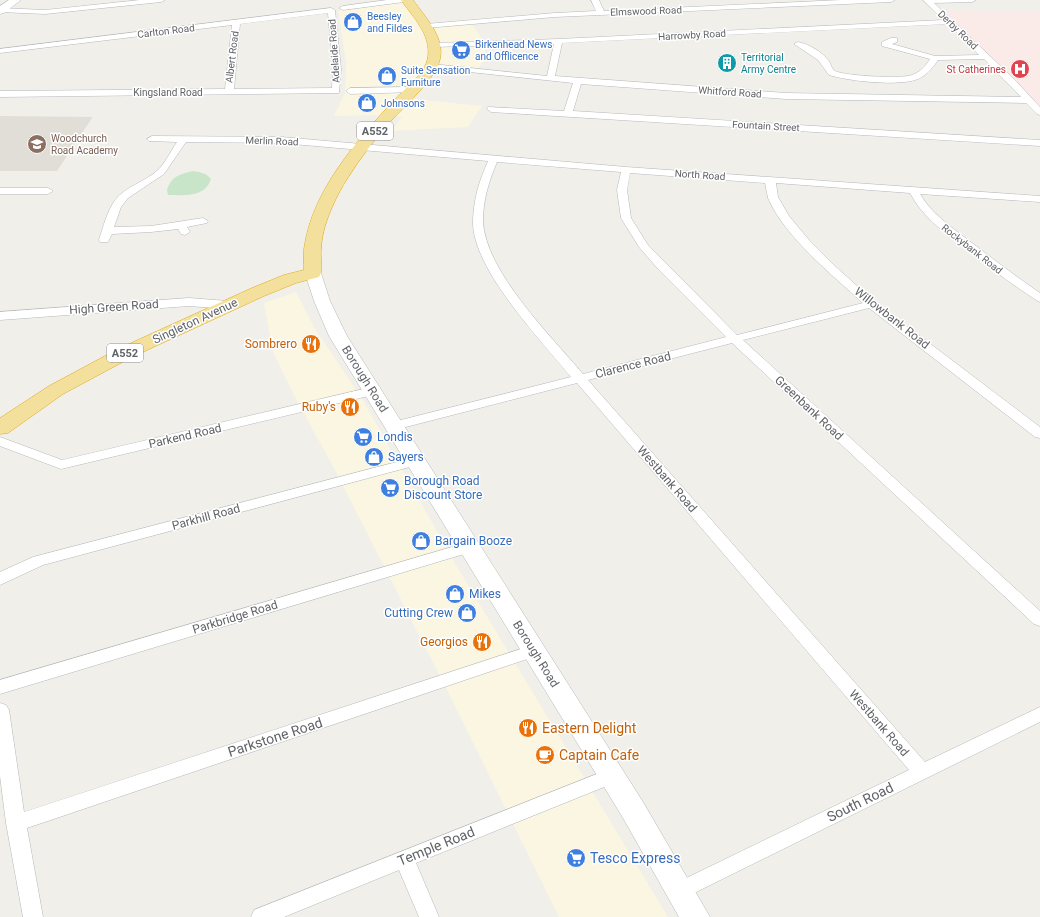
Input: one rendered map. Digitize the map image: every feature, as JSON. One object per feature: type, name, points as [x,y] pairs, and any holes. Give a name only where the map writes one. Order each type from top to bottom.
[{"type":"highway","points":[[407,0],[431,34],[434,45],[434,58],[432,66]]},
{"type":"highway","name":"Borough Road","points":[[313,273],[311,261],[315,233],[324,204],[361,148],[426,76],[432,66]]},
{"type":"highway","name":"Singleton Avenue","points":[[0,428],[56,390],[125,353],[228,305],[290,279],[313,273]]},
{"type":"street","points":[[0,10],[16,0]]},
{"type":"street","points":[[0,10],[44,12],[162,0]]},
{"type":"street","points":[[343,8],[404,0]]},
{"type":"street","points":[[595,0],[602,13]]},
{"type":"street","name":"Elmswood Road","points":[[426,26],[514,18],[602,13],[890,0]]},
{"type":"street","points":[[928,0],[972,0]]},
{"type":"street","name":"Derby Road","points":[[928,0],[1040,112]]},
{"type":"street","name":"Carlton Road","points":[[0,51],[331,10]]},
{"type":"street","name":"Adelaide Road","points":[[331,10],[336,70],[336,91]]},
{"type":"street","name":"Albert Road","points":[[229,92],[236,22]]},
{"type":"street","name":"Harrowby Road","points":[[434,45],[559,41],[950,22]]},
{"type":"street","points":[[894,40],[885,44],[935,58],[986,57]]},
{"type":"street","points":[[550,79],[559,41]]},
{"type":"street","points":[[798,44],[820,57],[825,62],[830,72],[838,76],[852,78],[910,78],[927,70],[935,58]]},
{"type":"street","name":"Whitford Road","points":[[432,66],[550,79],[786,96],[1028,100]]},
{"type":"street","points":[[568,114],[578,81]]},
{"type":"street","points":[[350,91],[412,90]]},
{"type":"street","name":"Kingsland Road","points":[[0,94],[336,91]]},
{"type":"street","name":"Fountain Street","points":[[491,108],[1040,143]]},
{"type":"street","name":"Merlin Road","points":[[152,139],[281,140],[361,148]]},
{"type":"street","points":[[182,140],[161,172],[124,196],[119,202],[106,235],[151,229],[183,229],[203,221]]},
{"type":"street","name":"North Road","points":[[361,148],[626,170],[1040,199]]},
{"type":"street","name":"Westbank Road","points":[[494,158],[482,186],[478,221],[483,246],[489,260],[509,294],[580,379],[922,772]]},
{"type":"street","name":"Greenbank Road","points":[[626,170],[622,190],[626,218],[644,247],[682,288],[734,339],[1040,620]]},
{"type":"street","name":"Willowbank Road","points":[[770,180],[771,192],[776,206],[788,223],[832,269],[871,304],[1040,434]]},
{"type":"street","points":[[0,192],[48,191]]},
{"type":"street","name":"Rockybank Road","points":[[914,191],[920,203],[930,216],[1004,274],[1040,298]]},
{"type":"street","name":"Borough Road","points":[[313,273],[322,301],[338,336],[612,776],[695,917]]},
{"type":"street","name":"High Green Road","points":[[0,316],[189,302],[228,305]]},
{"type":"street","name":"Clarence Road","points":[[394,426],[871,304]]},
{"type":"street","name":"Parkend Road","points":[[0,441],[61,465],[372,391]]},
{"type":"street","name":"Parkhill Road","points":[[0,580],[10,573],[38,561],[416,461]]},
{"type":"street","name":"Parkbridge Road","points":[[0,687],[469,547]]},
{"type":"street","name":"Parkstone Road","points":[[16,823],[533,650]]},
{"type":"street","points":[[0,710],[16,823],[33,917]]},
{"type":"street","name":"South Road","points":[[679,891],[1040,714]]},
{"type":"street","name":"Temple Road","points":[[261,917],[612,776]]},
{"type":"street","points":[[404,859],[429,917]]},
{"type":"shaded area","points":[[404,1],[423,27],[472,24],[480,35],[487,56],[479,68],[429,63],[402,98],[482,106],[468,127],[391,131],[402,117],[386,115],[334,116],[345,93],[346,63],[338,10]]},
{"type":"shaded area","name":"St Catherines","points":[[1040,11],[1040,107],[939,12]]},
{"type":"shaded area","name":"Woodchurch Road Academy","points":[[0,116],[92,118],[57,171],[0,171]]},
{"type":"shaded area","points":[[296,292],[315,329],[364,402],[456,565],[668,917],[559,917],[448,692],[273,352],[264,303]]},
{"type":"green space","points":[[193,171],[205,174],[211,179],[204,190],[187,195],[168,195],[167,190],[173,179],[184,173]]},
{"type":"place","name":"Beesley and Fildes","points":[[353,22]]},
{"type":"place","name":"Birkenhead News and Offlicence","points":[[461,50]]},
{"type":"place","name":"Territorial Army Centre","points":[[727,63]]},
{"type":"place","name":"St Catherines","points":[[1020,69]]},
{"type":"place","name":"Suite Sensation Furniture","points":[[387,76]]},
{"type":"place","name":"Johnsons","points":[[367,103]]},
{"type":"place","name":"Woodchurch Road Academy","points":[[37,144]]},
{"type":"place","name":"Sombrero","points":[[311,344]]},
{"type":"place","name":"Ruby's","points":[[350,407]]},
{"type":"place","name":"Londis","points":[[363,437]]},
{"type":"place","name":"Sayers","points":[[374,457]]},
{"type":"place","name":"Borough Road Discount Store","points":[[390,488]]},
{"type":"place","name":"Bargain Booze","points":[[421,541]]},
{"type":"place","name":"Mikes","points":[[455,594]]},
{"type":"place","name":"Cutting Crew","points":[[467,613]]},
{"type":"place","name":"Georgios","points":[[482,642]]},
{"type":"place","name":"Eastern Delight","points":[[528,728]]},
{"type":"place","name":"Captain Cafe","points":[[545,755]]},
{"type":"place","name":"Tesco Express","points":[[576,858]]}]
